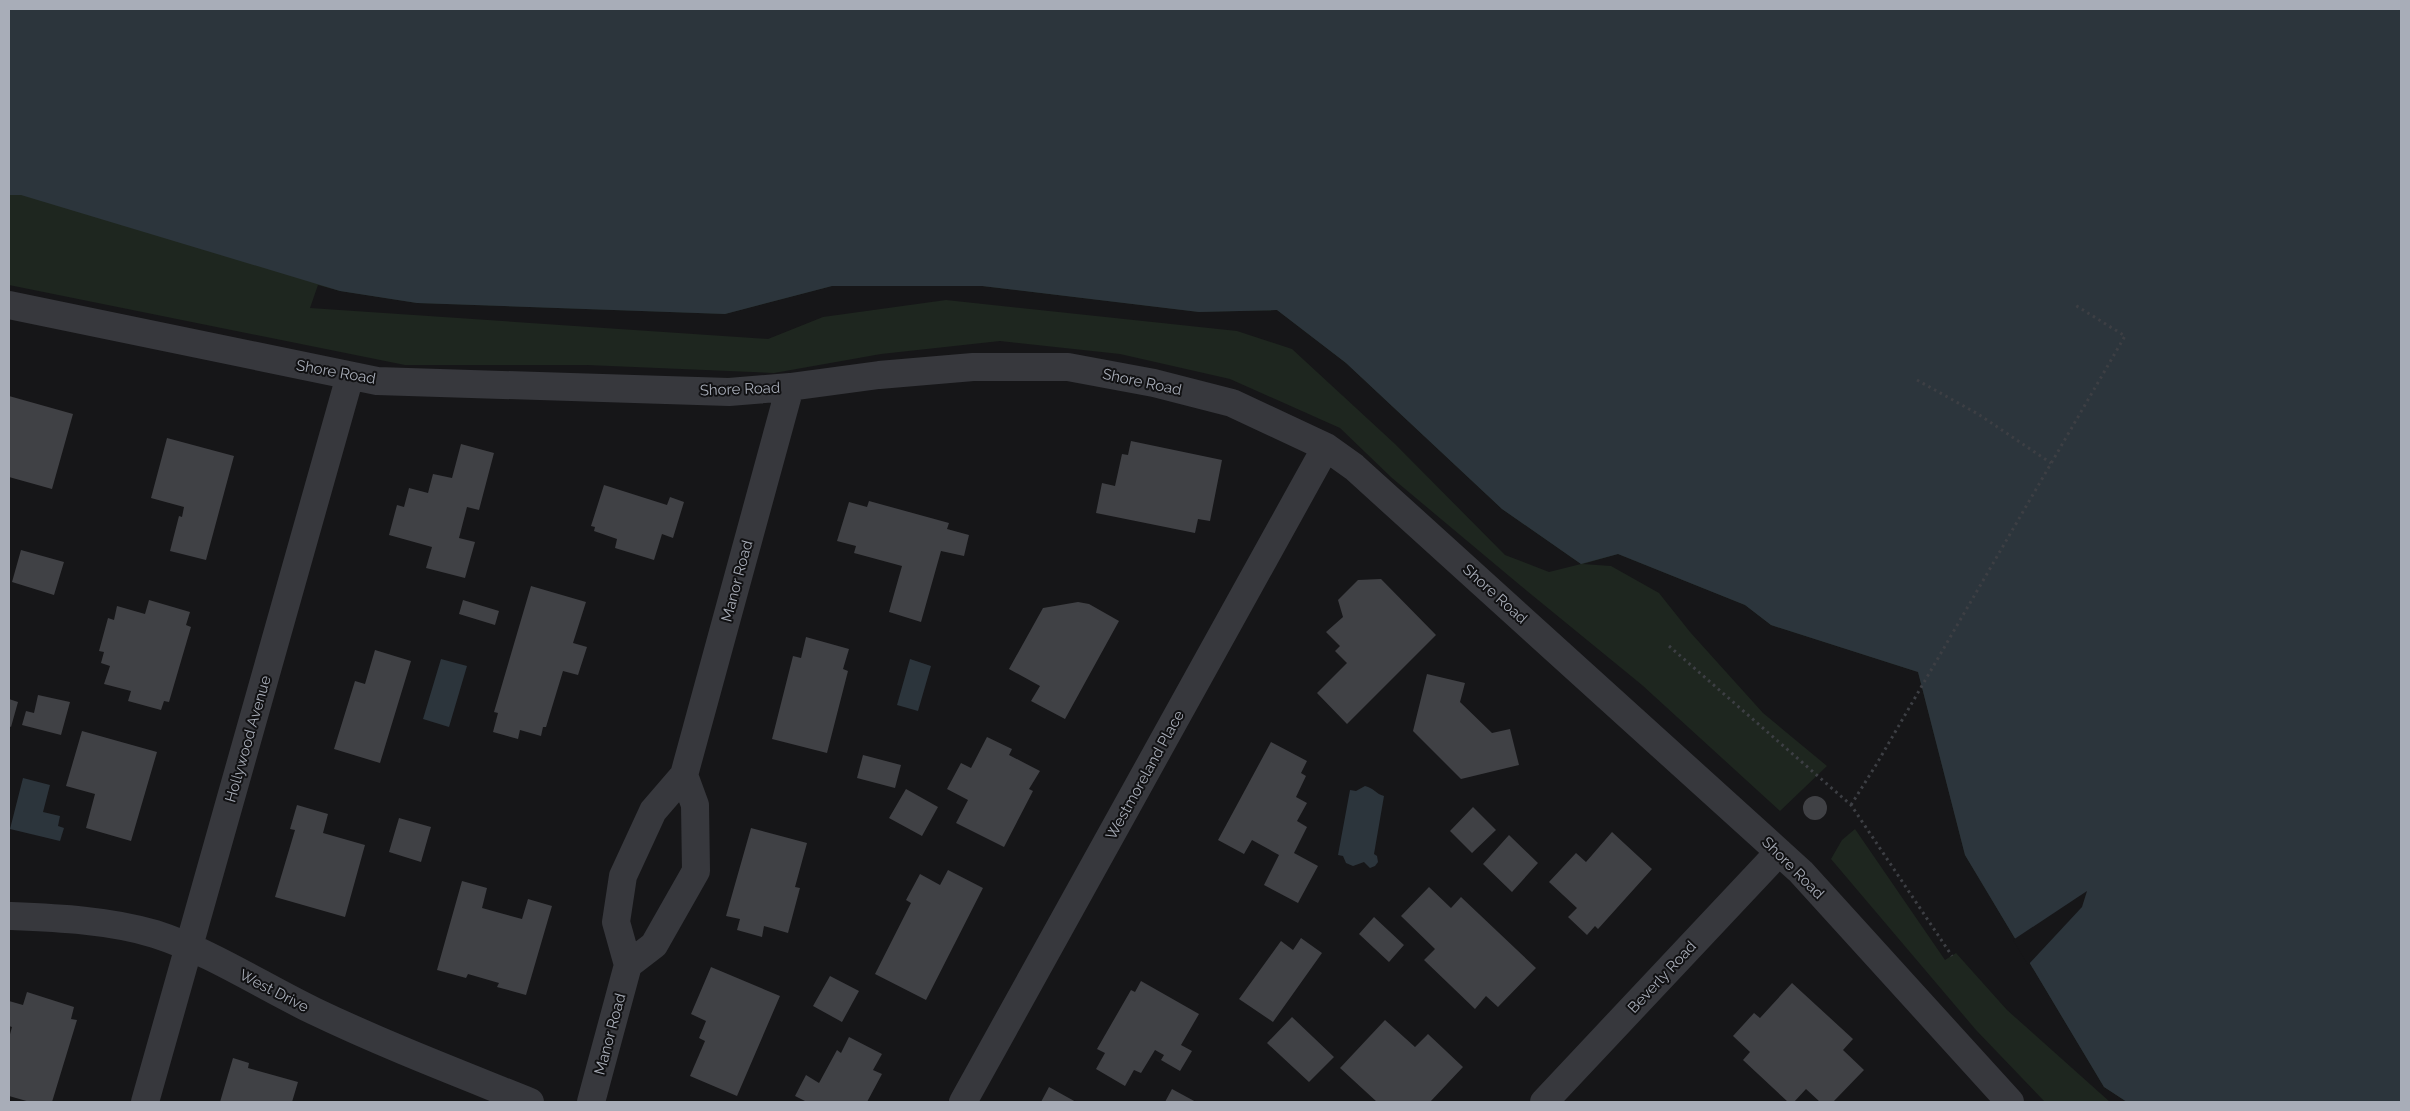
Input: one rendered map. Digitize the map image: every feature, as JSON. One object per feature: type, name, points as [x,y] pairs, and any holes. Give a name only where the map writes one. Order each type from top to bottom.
[{"type":"street","name":"Shore Road","points":[[9,305],[377,381],[729,392],[790,387],[879,375],[963,368],[1068,367],[1154,383],[1232,403],[1326,447],[1354,467],[1780,852],[2010,1102]]},
{"type":"street","name":"Hollywood Avenue","points":[[145,1102],[350,376]]},
{"type":"street","name":"Manor Road","points":[[591,1102],[628,966],[616,922],[623,876],[653,811],[684,775],[790,387]]},
{"type":"street","name":"Westmoreland Place","points":[[963,1102],[1326,447]]},
{"type":"street","points":[[628,966],[654,945],[696,871],[695,805],[684,775]]},
{"type":"street","name":"Beverly Road","points":[[1544,1102],[1780,852]]},
{"type":"street","name":"West Drive","points":[[9,916],[101,924],[153,934],[190,947],[272,991],[359,1033],[530,1102]]},
{"type":"path","points":[[1851,805],[1876,766],[2125,336],[2075,305]]},
{"type":"path","points":[[1917,380],[1978,414],[2051,462]]},
{"type":"path","points":[[1669,646],[1851,805],[1952,956]]},
{"type":"shaded area","points":[[9,9],[653,9],[1914,585],[2127,1102],[2104,1087],[1965,855],[1918,672],[1771,625],[1745,605],[1618,554],[1583,564],[1611,566],[1659,593],[1690,632],[1763,713],[1827,766],[1780,811],[1642,685],[1392,478],[1340,428],[1230,379],[1120,354],[1000,341],[881,354],[774,373],[587,365],[405,365],[9,285]],"holes":[[[318,285],[340,291],[417,303],[725,314],[832,286],[982,286],[1199,312],[1277,310],[1346,363],[1502,509],[1581,564],[1549,572],[1505,555],[1395,444],[1292,349],[1237,331],[946,300],[823,317],[768,339],[310,308]]]},
{"type":"shaded area","points":[[9,9],[2401,9],[2401,1102],[2127,1102],[2104,1087],[1965,855],[1918,672],[1771,625],[1745,605],[1618,554],[1581,564],[1502,509],[1346,363],[1277,310],[1199,312],[982,286],[832,286],[725,314],[417,303],[340,291],[21,195],[9,195]]},
{"type":"shaded area","points":[[441,659],[467,666],[449,727],[423,719]]},
{"type":"shaded area","points":[[910,659],[931,666],[918,711],[897,705]]},
{"type":"shaded area","points":[[23,778],[50,785],[43,812],[60,816],[58,826],[64,828],[60,841],[10,829]]},
{"type":"shaded area","points":[[1365,786],[1384,796],[1374,854],[1377,856],[1378,862],[1370,868],[1364,862],[1353,866],[1346,863],[1343,856],[1338,855],[1350,790],[1356,791]]},
{"type":"shaded area","points":[[1855,829],[1945,960],[1956,953],[2007,1010],[2110,1102],[2045,1102],[1976,1030],[1831,859],[1842,840]]},
{"type":"pier","points":[[2087,891],[2082,907],[2028,965],[2013,940]]},
{"type":"building","points":[[9,396],[73,414],[52,489],[9,477]]},
{"type":"building","points":[[167,438],[234,456],[206,560],[170,551],[179,516],[182,517],[184,507],[151,498]]},
{"type":"building","points":[[1131,441],[1222,460],[1210,521],[1198,519],[1195,533],[1096,513],[1102,483],[1115,486],[1122,454],[1128,455]]},
{"type":"building","points":[[461,444],[494,453],[479,510],[467,507],[459,538],[475,542],[465,578],[426,568],[432,547],[389,535],[397,505],[404,507],[409,488],[428,493],[433,474],[452,478]]},
{"type":"building","points":[[604,485],[667,505],[670,497],[684,502],[673,538],[662,534],[654,560],[615,548],[617,539],[594,531],[595,527],[591,526]]},
{"type":"building","points":[[869,501],[949,523],[947,529],[969,535],[964,556],[941,551],[921,622],[889,612],[902,566],[854,553],[856,546],[837,541],[849,502],[867,507]]},
{"type":"building","points":[[21,550],[64,562],[54,595],[12,582]]},
{"type":"building","points":[[1381,579],[1436,635],[1347,724],[1317,693],[1347,663],[1335,651],[1340,646],[1326,632],[1343,617],[1338,600],[1358,580]]},
{"type":"building","points":[[531,586],[586,602],[573,643],[587,647],[578,675],[563,671],[546,727],[543,727],[541,736],[520,730],[518,739],[493,732],[498,713],[494,712]]},
{"type":"building","points":[[149,600],[190,612],[186,625],[191,627],[169,702],[164,701],[161,710],[128,701],[131,691],[104,684],[110,666],[101,663],[104,652],[99,651],[108,618],[114,620],[117,606],[145,614]]},
{"type":"building","points":[[463,600],[499,611],[495,625],[459,614]]},
{"type":"building","points":[[1078,602],[1089,604],[1119,621],[1065,719],[1031,701],[1040,686],[1009,669],[1043,608]]},
{"type":"building","points":[[806,637],[849,649],[843,669],[848,671],[827,753],[772,739],[793,656],[801,658]]},
{"type":"building","points":[[375,650],[411,661],[380,763],[334,749],[355,681],[365,684]]},
{"type":"building","points":[[1427,674],[1465,683],[1460,702],[1492,733],[1510,729],[1519,765],[1461,779],[1413,731]]},
{"type":"building","points":[[38,695],[70,702],[61,735],[22,725],[26,711],[34,713]]},
{"type":"building","points":[[9,699],[18,702],[11,727],[9,726]]},
{"type":"building","points":[[82,731],[157,752],[131,841],[86,828],[95,794],[66,786]]},
{"type":"building","points":[[987,737],[1012,749],[1009,755],[1040,771],[1029,789],[1033,791],[1004,847],[956,823],[968,800],[947,789],[961,763],[971,768]]},
{"type":"building","points":[[1271,742],[1307,761],[1301,773],[1306,776],[1296,797],[1307,803],[1297,821],[1307,827],[1294,853],[1318,866],[1298,903],[1264,885],[1279,855],[1252,840],[1244,854],[1218,840]]},
{"type":"building","points":[[863,755],[901,765],[895,788],[857,778]]},
{"type":"building","points":[[906,789],[938,807],[922,836],[889,818]]},
{"type":"building","points":[[1815,796],[1824,799],[1827,808],[1824,817],[1815,820],[1806,817],[1803,808],[1806,799]]},
{"type":"building","points":[[297,805],[328,814],[323,833],[365,845],[345,917],[275,897],[295,830],[290,829]]},
{"type":"building","points":[[1473,807],[1496,830],[1472,853],[1450,831]]},
{"type":"building","points":[[399,818],[431,827],[421,862],[389,852]]},
{"type":"building","points":[[751,828],[807,843],[795,887],[800,888],[788,933],[764,926],[762,937],[737,930],[740,919],[726,916]]},
{"type":"building","points":[[1612,832],[1652,869],[1598,929],[1595,926],[1587,935],[1568,917],[1577,908],[1549,882],[1576,853],[1586,862]]},
{"type":"building","points":[[1509,835],[1538,863],[1512,892],[1483,864]]},
{"type":"building","points":[[948,870],[983,888],[926,1000],[875,974],[911,903],[906,900],[920,874],[940,885]]},
{"type":"building","points":[[462,881],[487,888],[482,908],[522,919],[528,899],[552,906],[526,995],[497,987],[499,983],[468,974],[466,978],[437,970]]},
{"type":"building","points":[[1429,887],[1451,908],[1461,897],[1536,968],[1498,1007],[1486,996],[1475,1009],[1424,960],[1435,949],[1401,916]]},
{"type":"building","points":[[1374,917],[1404,945],[1389,962],[1359,934]]},
{"type":"building","points":[[1301,938],[1322,953],[1273,1022],[1239,999],[1281,941],[1293,950]]},
{"type":"building","points":[[711,967],[780,996],[737,1096],[690,1076],[705,1041],[699,1038],[706,1021],[691,1014]]},
{"type":"building","points":[[830,976],[859,991],[842,1022],[813,1006]]},
{"type":"building","points":[[1141,981],[1199,1014],[1181,1045],[1192,1051],[1180,1071],[1161,1060],[1164,1055],[1155,1050],[1141,1073],[1134,1070],[1125,1086],[1096,1069],[1105,1053],[1097,1049],[1131,990],[1135,992]]},
{"type":"building","points":[[1792,983],[1853,1039],[1843,1050],[1864,1070],[1833,1102],[1820,1102],[1806,1089],[1794,1102],[1788,1102],[1743,1060],[1750,1052],[1733,1036],[1754,1013],[1760,1018]]},
{"type":"building","points":[[27,992],[74,1007],[71,1019],[77,1020],[52,1102],[30,1102],[9,1096],[9,1038],[12,1027],[9,1026],[9,1001],[23,1005]]},
{"type":"building","points":[[1292,1017],[1334,1057],[1309,1082],[1267,1043]]},
{"type":"building","points":[[1385,1020],[1415,1047],[1428,1034],[1463,1067],[1430,1102],[1377,1102],[1340,1068]]},
{"type":"building","points":[[849,1037],[882,1054],[873,1070],[882,1074],[867,1102],[807,1102],[795,1096],[806,1075],[819,1083],[837,1050],[841,1053]]},
{"type":"building","points":[[233,1058],[249,1063],[248,1068],[298,1082],[292,1102],[220,1102]]},
{"type":"building","points":[[1049,1087],[1076,1102],[1041,1102]]},
{"type":"building","points":[[1172,1089],[1196,1102],[1165,1102]]}]
